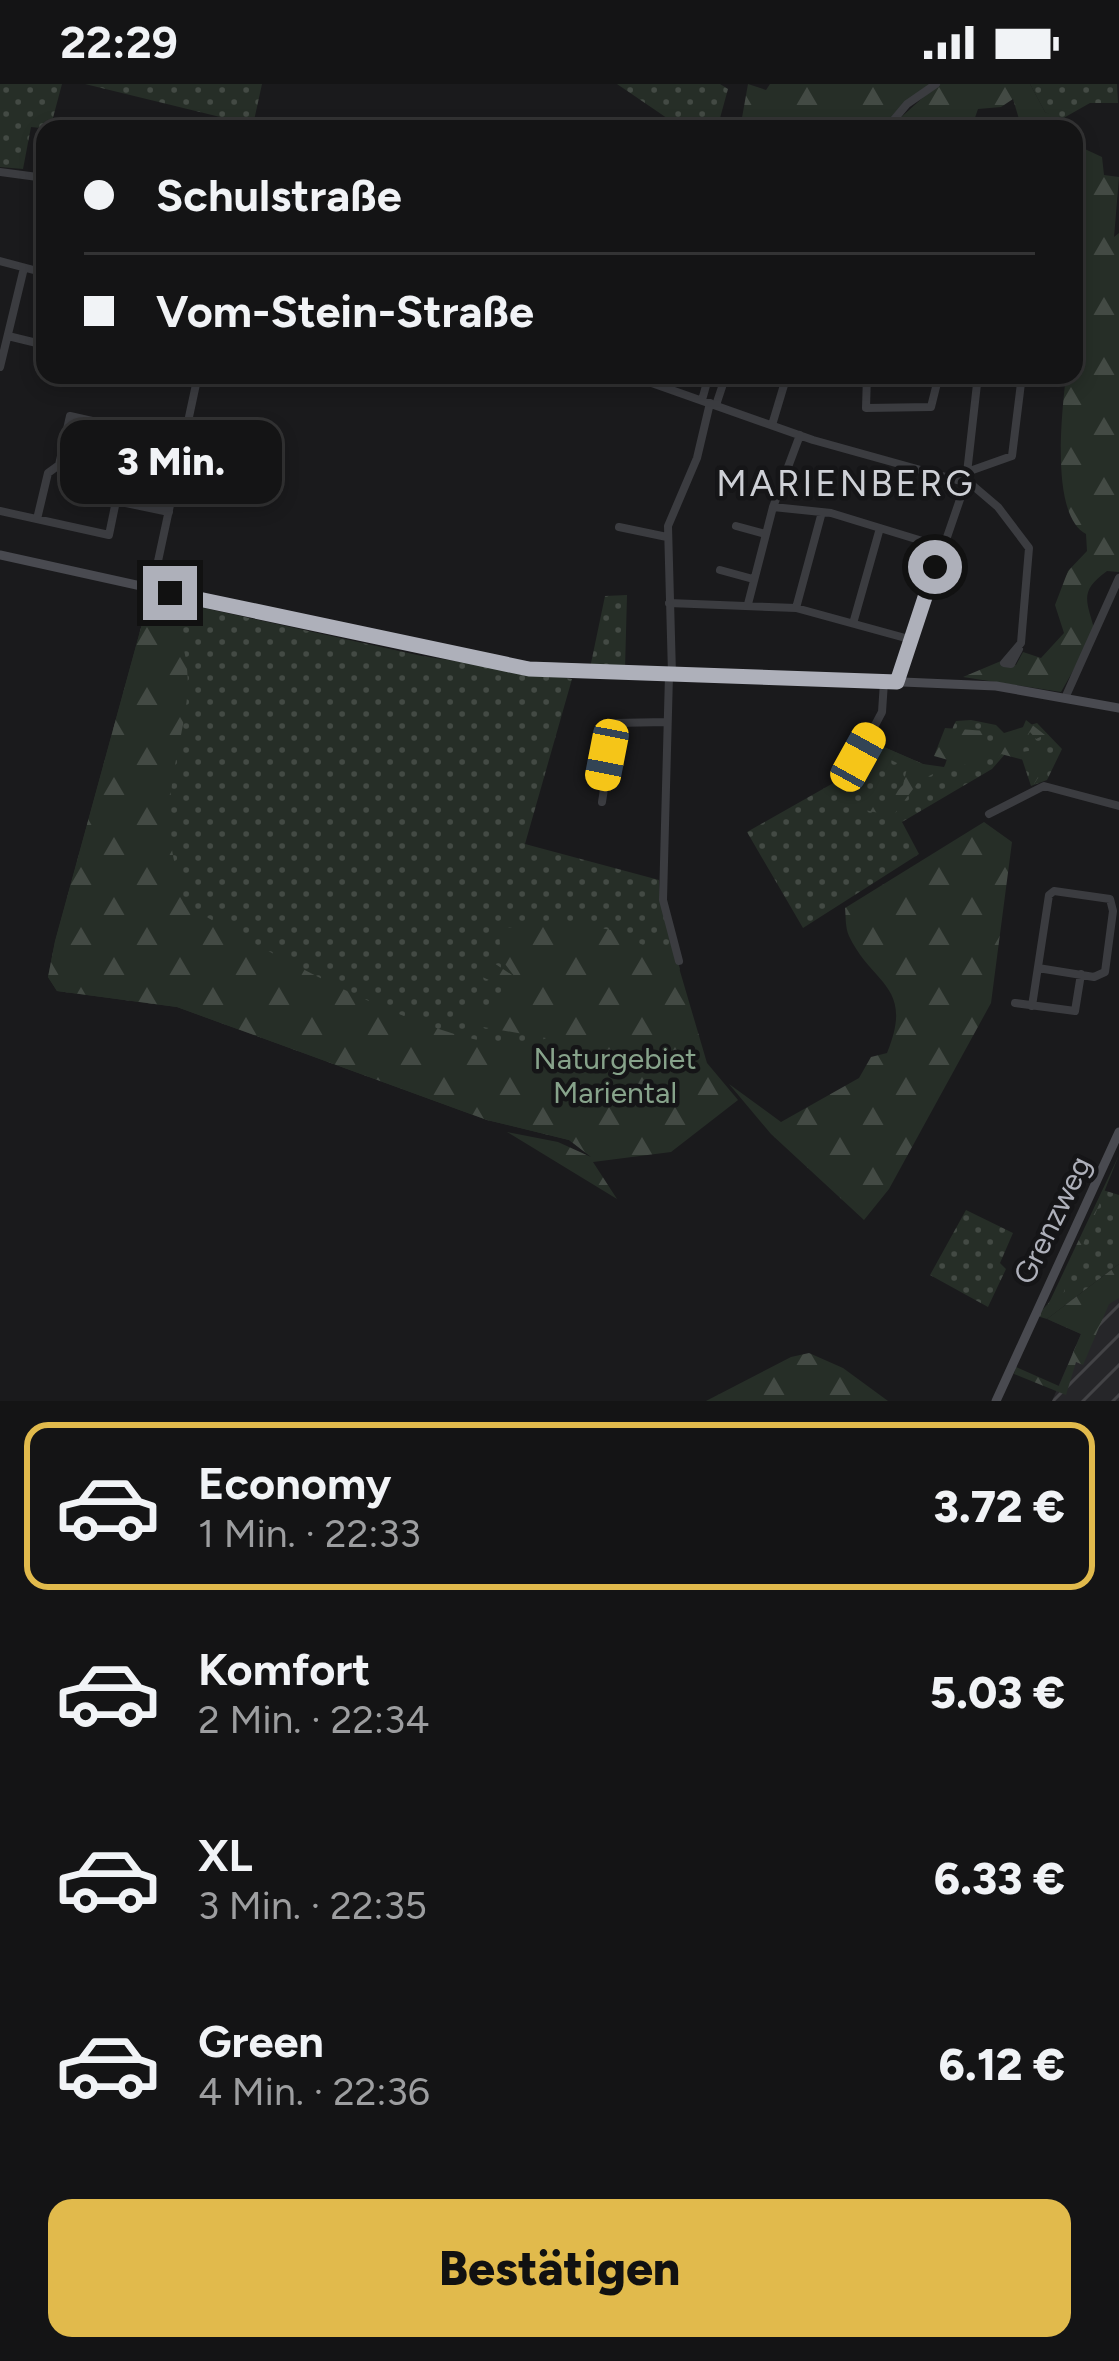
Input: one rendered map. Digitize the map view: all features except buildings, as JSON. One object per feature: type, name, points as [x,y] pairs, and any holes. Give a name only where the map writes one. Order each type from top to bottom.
[{"type":"main road","points":[[0,555],[500,665],[996,686],[1119,708]]},
{"type":"main road","name":"Grenzweg","points":[[996,1401],[1119,1132]]},
{"type":"street","points":[[896,120],[936,84]]},
{"type":"street","points":[[0,172],[36,177]]},
{"type":"street","points":[[0,261],[36,271]]},
{"type":"street","points":[[0,367],[24,268]]},
{"type":"street","points":[[8,336],[36,343]]},
{"type":"street","points":[[152,589],[196,384]]},
{"type":"street","points":[[654,384],[800,435],[966,477],[998,507],[1029,548],[1019,650]]},
{"type":"street","points":[[679,961],[663,899],[671,675],[667,537],[670,514],[699,451],[710,384]]},
{"type":"street","points":[[709,403],[721,384]]},
{"type":"street","points":[[772,425],[784,384]]},
{"type":"street","points":[[867,384],[866,408],[930,410],[937,384]]},
{"type":"street","points":[[897,682],[966,477],[977,384]]},
{"type":"street","points":[[966,477],[1012,456],[1021,384]]},
{"type":"street","points":[[37,519],[48,473],[59,466],[70,416],[184,442]]},
{"type":"street","points":[[748,604],[773,507],[800,435]]},
{"type":"street","points":[[0,511],[109,535],[121,483]]},
{"type":"street","points":[[116,501],[170,512]]},
{"type":"street","points":[[773,507],[822,512],[942,547]]},
{"type":"street","points":[[796,608],[822,512]]},
{"type":"street","points":[[736,526],[765,534]]},
{"type":"street","points":[[620,527],[667,537]]},
{"type":"street","points":[[854,620],[880,528]]},
{"type":"street","points":[[720,570],[753,579]]},
{"type":"street","points":[[1065,698],[1119,578]]},
{"type":"street","points":[[669,603],[796,608],[854,620],[909,639]]},
{"type":"street","points":[[842,762],[858,757],[876,725],[884,682]]},
{"type":"street","points":[[602,802],[614,723],[667,722]]},
{"type":"street","points":[[989,814],[1044,786],[1119,806]]},
{"type":"street","points":[[1032,1006],[1038,968],[1054,891],[1109,899],[1116,912],[1105,972],[1038,968]]},
{"type":"street","points":[[1015,1004],[1075,1010],[1081,974]]},
{"type":"shaded area","points":[[1119,1273],[1119,1401],[1052,1401],[1081,1334],[1052,1321]]},
{"type":"green space","points":[[0,84],[62,84],[52,120],[36,120],[36,128],[31,127],[23,169],[0,167]]},
{"type":"green space","points":[[85,84],[262,84],[254,120],[233,120]]},
{"type":"green space","points":[[617,84],[720,84],[728,89],[719,120],[670,120]]},
{"type":"green space","points":[[748,84],[766,90],[770,84],[934,84],[894,120],[742,120]]},
{"type":"green space","points":[[938,84],[1030,84],[1045,112],[1065,120],[1019,120],[1013,99],[1001,107],[978,109],[974,120],[898,120]]},
{"type":"green space","points":[[1030,84],[1117,84],[1118,103],[1090,103],[1060,120],[1045,112]]},
{"type":"green space","points":[[1083,148],[1102,157],[1104,175],[1119,177],[1114,237],[1119,233],[1119,572],[1107,571],[1088,591],[1095,632],[1061,692],[963,677],[1001,661],[1016,665],[1023,652],[1041,658],[1064,633],[1055,605],[1068,571],[1087,551],[1086,534],[1067,506],[1063,485],[1065,384],[1083,384]]},
{"type":"green space","points":[[627,595],[625,669],[590,668],[605,596]]},
{"type":"green space","name":"Naturgebiet Mariental","points":[[159,598],[422,656],[572,679],[525,844],[659,880],[660,901],[680,969],[592,1157],[569,1140],[487,1120],[177,1007],[57,991],[48,977],[55,942],[142,624]]},
{"type":"green space","name":"Naturgebiet Mariental","points":[[159,598],[177,628],[186,657],[185,713],[170,799],[170,831],[184,904],[365,999],[471,1039],[515,1045],[546,1038],[466,1024],[458,1010],[501,1009],[505,987],[480,976],[485,957],[515,977],[495,951],[500,946],[499,929],[559,920],[611,930],[677,961],[707,1063],[738,1100],[671,1152],[593,1162],[617,1199],[507,1132],[558,1142],[591,1157],[569,1140],[487,1120],[177,1007],[57,991],[48,977],[55,941],[142,624]]},
{"type":"green space","points":[[1026,720],[1045,735],[1036,739],[1030,732],[1017,753],[1039,749],[1050,760],[1034,784],[1024,760],[1001,754],[996,760],[990,753],[998,737],[1020,734]]},
{"type":"green space","points":[[956,721],[996,725],[1004,733],[1037,723],[1062,749],[1047,780],[1031,786],[1021,756],[1006,753],[992,769],[902,822],[919,854],[803,928],[747,832],[851,773],[870,741],[923,764],[944,767]]},
{"type":"green space","points":[[945,728],[986,731],[980,769],[934,756]]},
{"type":"green space","points":[[870,741],[939,771],[919,781],[893,816],[860,809],[863,798],[885,803],[903,785],[907,768],[867,748]]},
{"type":"green space","points":[[984,822],[1012,842],[991,1003],[889,1189],[864,1220],[771,1134],[729,1084],[781,1122],[859,1078],[871,1057],[887,1053],[896,1013],[893,999],[849,936],[845,908]]},
{"type":"green space","points":[[1119,1155],[1063,1294],[1055,1307],[1047,1307]]},
{"type":"green space","points":[[1103,1190],[1119,1195],[1119,1264],[1047,1319],[1037,1316],[1053,1298]]},
{"type":"green space","points":[[966,1210],[1013,1233],[1000,1263],[1006,1269],[988,1307],[930,1275]]},
{"type":"green space","points":[[1119,1264],[1119,1298],[1109,1304],[1083,1365],[1076,1362],[1066,1395],[1014,1374],[1016,1367],[1059,1386],[1081,1334],[1047,1319]]},
{"type":"green space","points":[[809,1353],[843,1368],[888,1401],[706,1401],[791,1357]]},
{"type":"district","name":"MARIENBERG","points":[[846,483]]},
{"type":"route","points":[[170,593],[529,669],[897,682],[935,567]]}]
